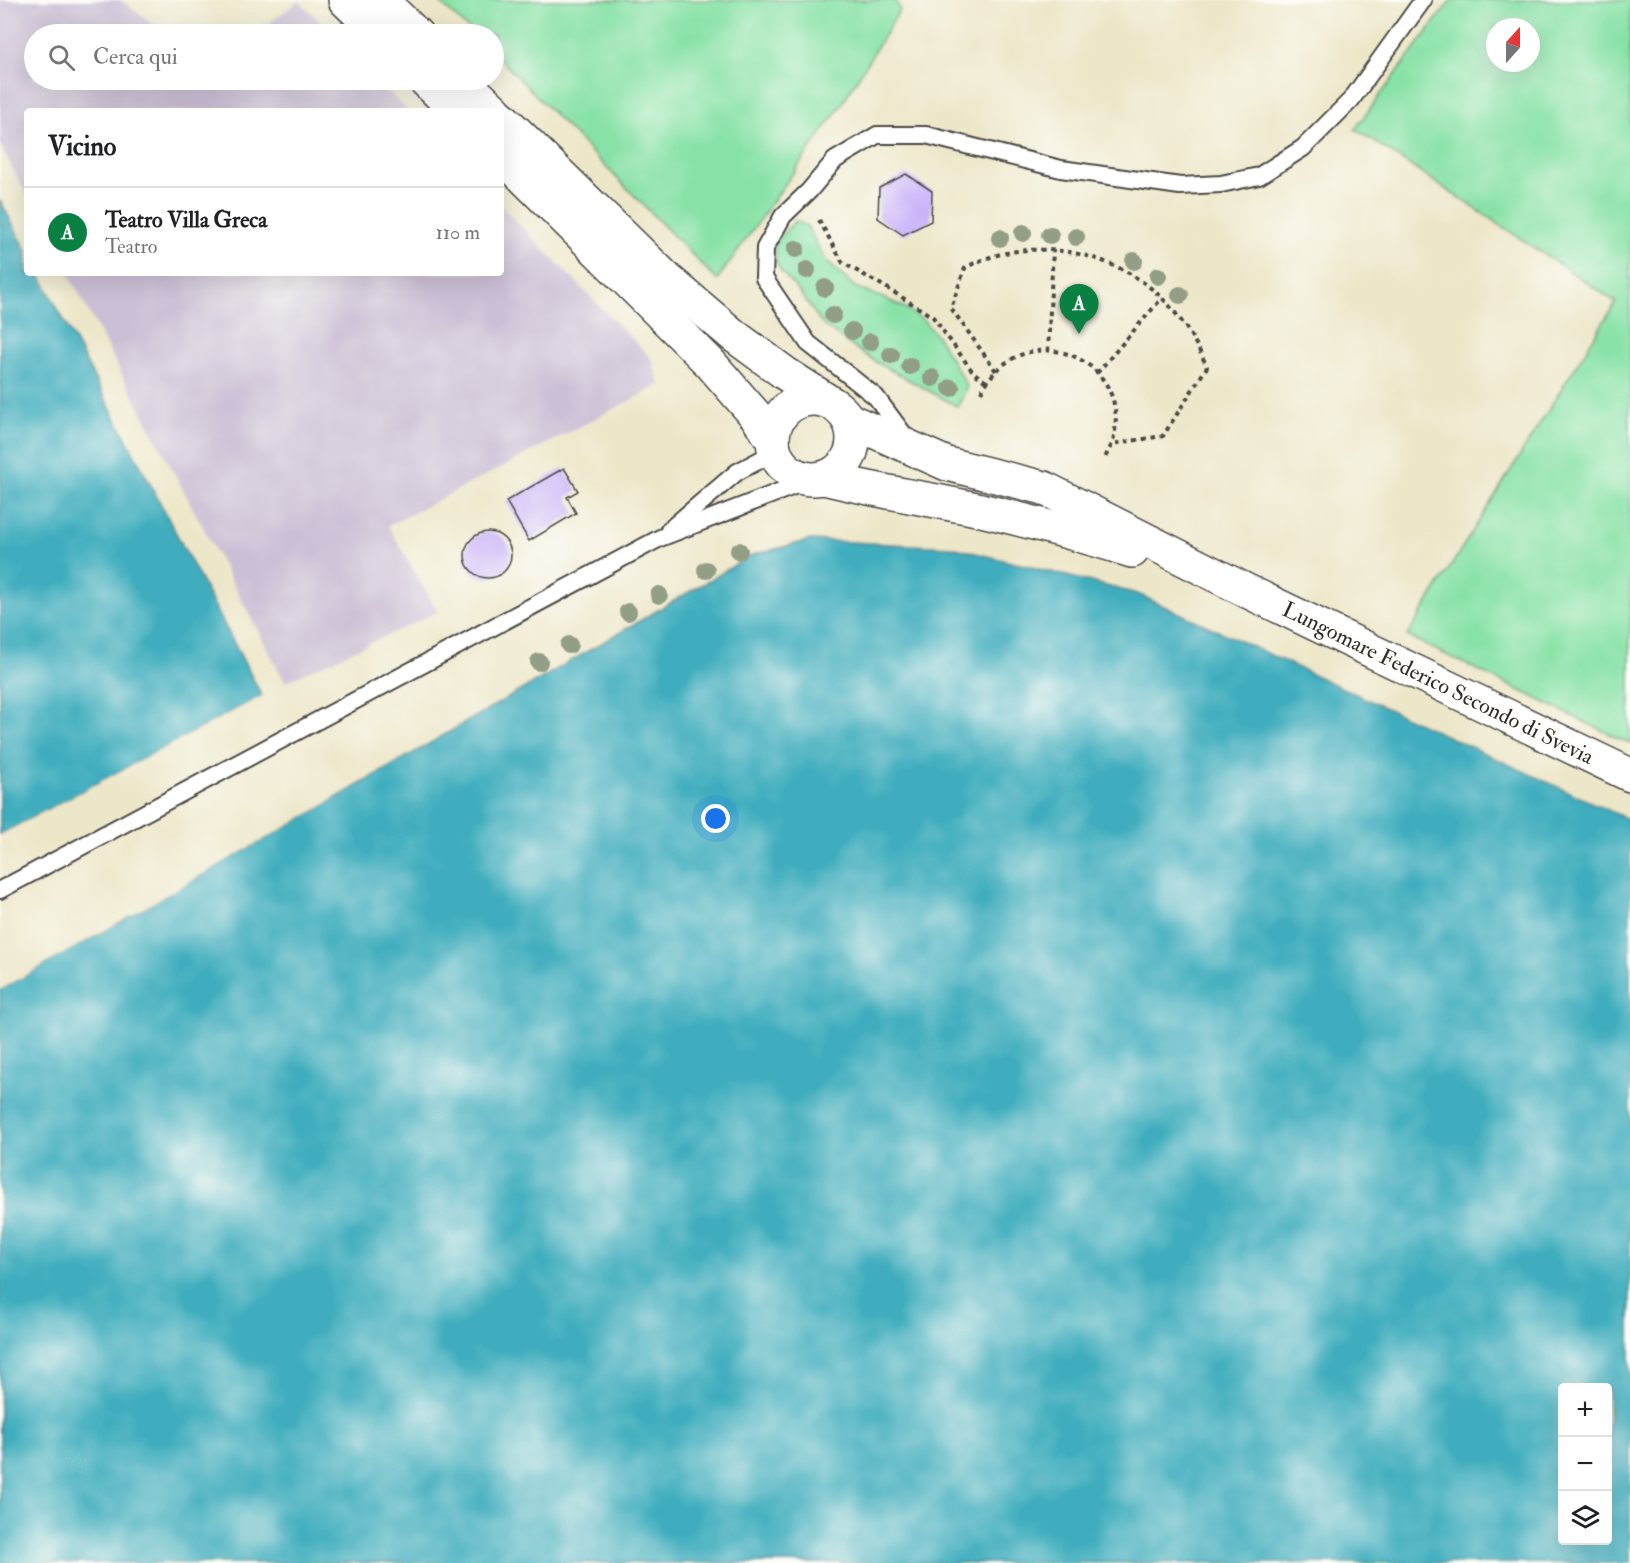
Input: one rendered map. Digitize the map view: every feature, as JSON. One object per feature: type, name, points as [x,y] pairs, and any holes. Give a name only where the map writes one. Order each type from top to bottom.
[{"type":"street","points":[[345,0],[370,24]]},
{"type":"street","points":[[381,0],[406,24]]},
{"type":"street","points":[[435,90],[454,108]]},
{"type":"street","points":[[473,90],[492,108]]},
{"type":"street","name":"Lungomare Federico Secondo di Svevia","points":[[504,120],[668,279],[733,335],[840,412],[947,464],[1044,488],[1247,591],[1630,775]]},
{"type":"street","points":[[504,158],[710,363],[757,417],[774,446],[780,463],[789,472],[800,477],[818,479],[835,473],[850,455],[853,444],[852,432],[840,412],[820,400],[808,399],[787,408],[779,417],[774,428],[774,446]]},
{"type":"street","name":"Lungomare Federico Secondo di Svevia","points":[[818,479],[981,510],[1090,537],[1247,591]]},
{"type":"lane","points":[[914,449],[876,397],[808,343],[764,278],[765,248],[783,216],[835,160],[878,135],[926,135],[1061,169],[1180,186],[1221,184],[1259,176],[1303,148],[1351,100],[1423,0]]},
{"type":"lane","points":[[660,538],[737,472],[774,446]]},
{"type":"lane","points":[[0,890],[660,538],[818,479]]},
{"type":"path","points":[[809,190],[820,224],[843,262],[933,317],[973,372],[986,382]]},
{"type":"path","points":[[996,371],[951,308],[965,268],[995,255],[1053,250],[1083,255],[1111,264],[1138,279],[1161,298],[1180,319],[1197,344],[1207,367],[1163,436],[1112,444]]},
{"type":"path","points":[[1047,351],[1053,250]]},
{"type":"path","points":[[1097,373],[1161,298]]},
{"type":"path","points":[[981,392],[986,382],[1010,359],[1031,351],[1053,350],[1075,356],[1095,369],[1109,389],[1116,412],[1114,436],[1105,458]]},
{"type":"shaded area","points":[[0,0],[120,0],[152,24],[24,24],[24,90],[387,90],[405,108],[24,108],[24,190],[0,145]]},
{"type":"shaded area","points":[[299,1],[323,24],[268,24]]},
{"type":"shaded area","points":[[504,209],[652,359],[660,385],[388,526],[438,612],[285,682],[70,276],[504,276]]},
{"type":"green space","points":[[437,0],[896,0],[900,10],[840,107],[717,280],[504,63],[504,24],[463,24]]},
{"type":"green space","points":[[1451,0],[1630,0],[1630,744],[1407,636],[1616,302],[1355,129]]},
{"type":"green space","points":[[795,221],[807,226],[826,261],[855,287],[905,308],[923,320],[938,337],[967,386],[958,407],[876,362],[823,325],[780,270],[776,261],[775,242]]},
{"type":"water","points":[[0,200],[24,245],[24,276],[41,276],[262,696],[0,835]]},
{"type":"water","points":[[810,540],[952,547],[1138,594],[1630,820],[1630,1563],[0,1563],[0,990],[331,801],[752,555]]},
{"type":"pier","points":[[262,696],[264,698],[0,838],[0,835]]},
{"type":"pier","points":[[330,798],[331,801],[0,990],[0,987]]},
{"type":"building","points":[[906,174],[932,191],[931,221],[903,235],[878,218],[879,188]]},
{"type":"building","points":[[564,468],[578,491],[567,497],[576,513],[529,541],[506,501]]},
{"type":"building","points":[[488,532],[504,539],[511,555],[504,571],[488,578],[472,571],[465,555],[472,539]]},
{"type":"place","name":"Teatro Villa Greca","points":[[1079,334]]}]
